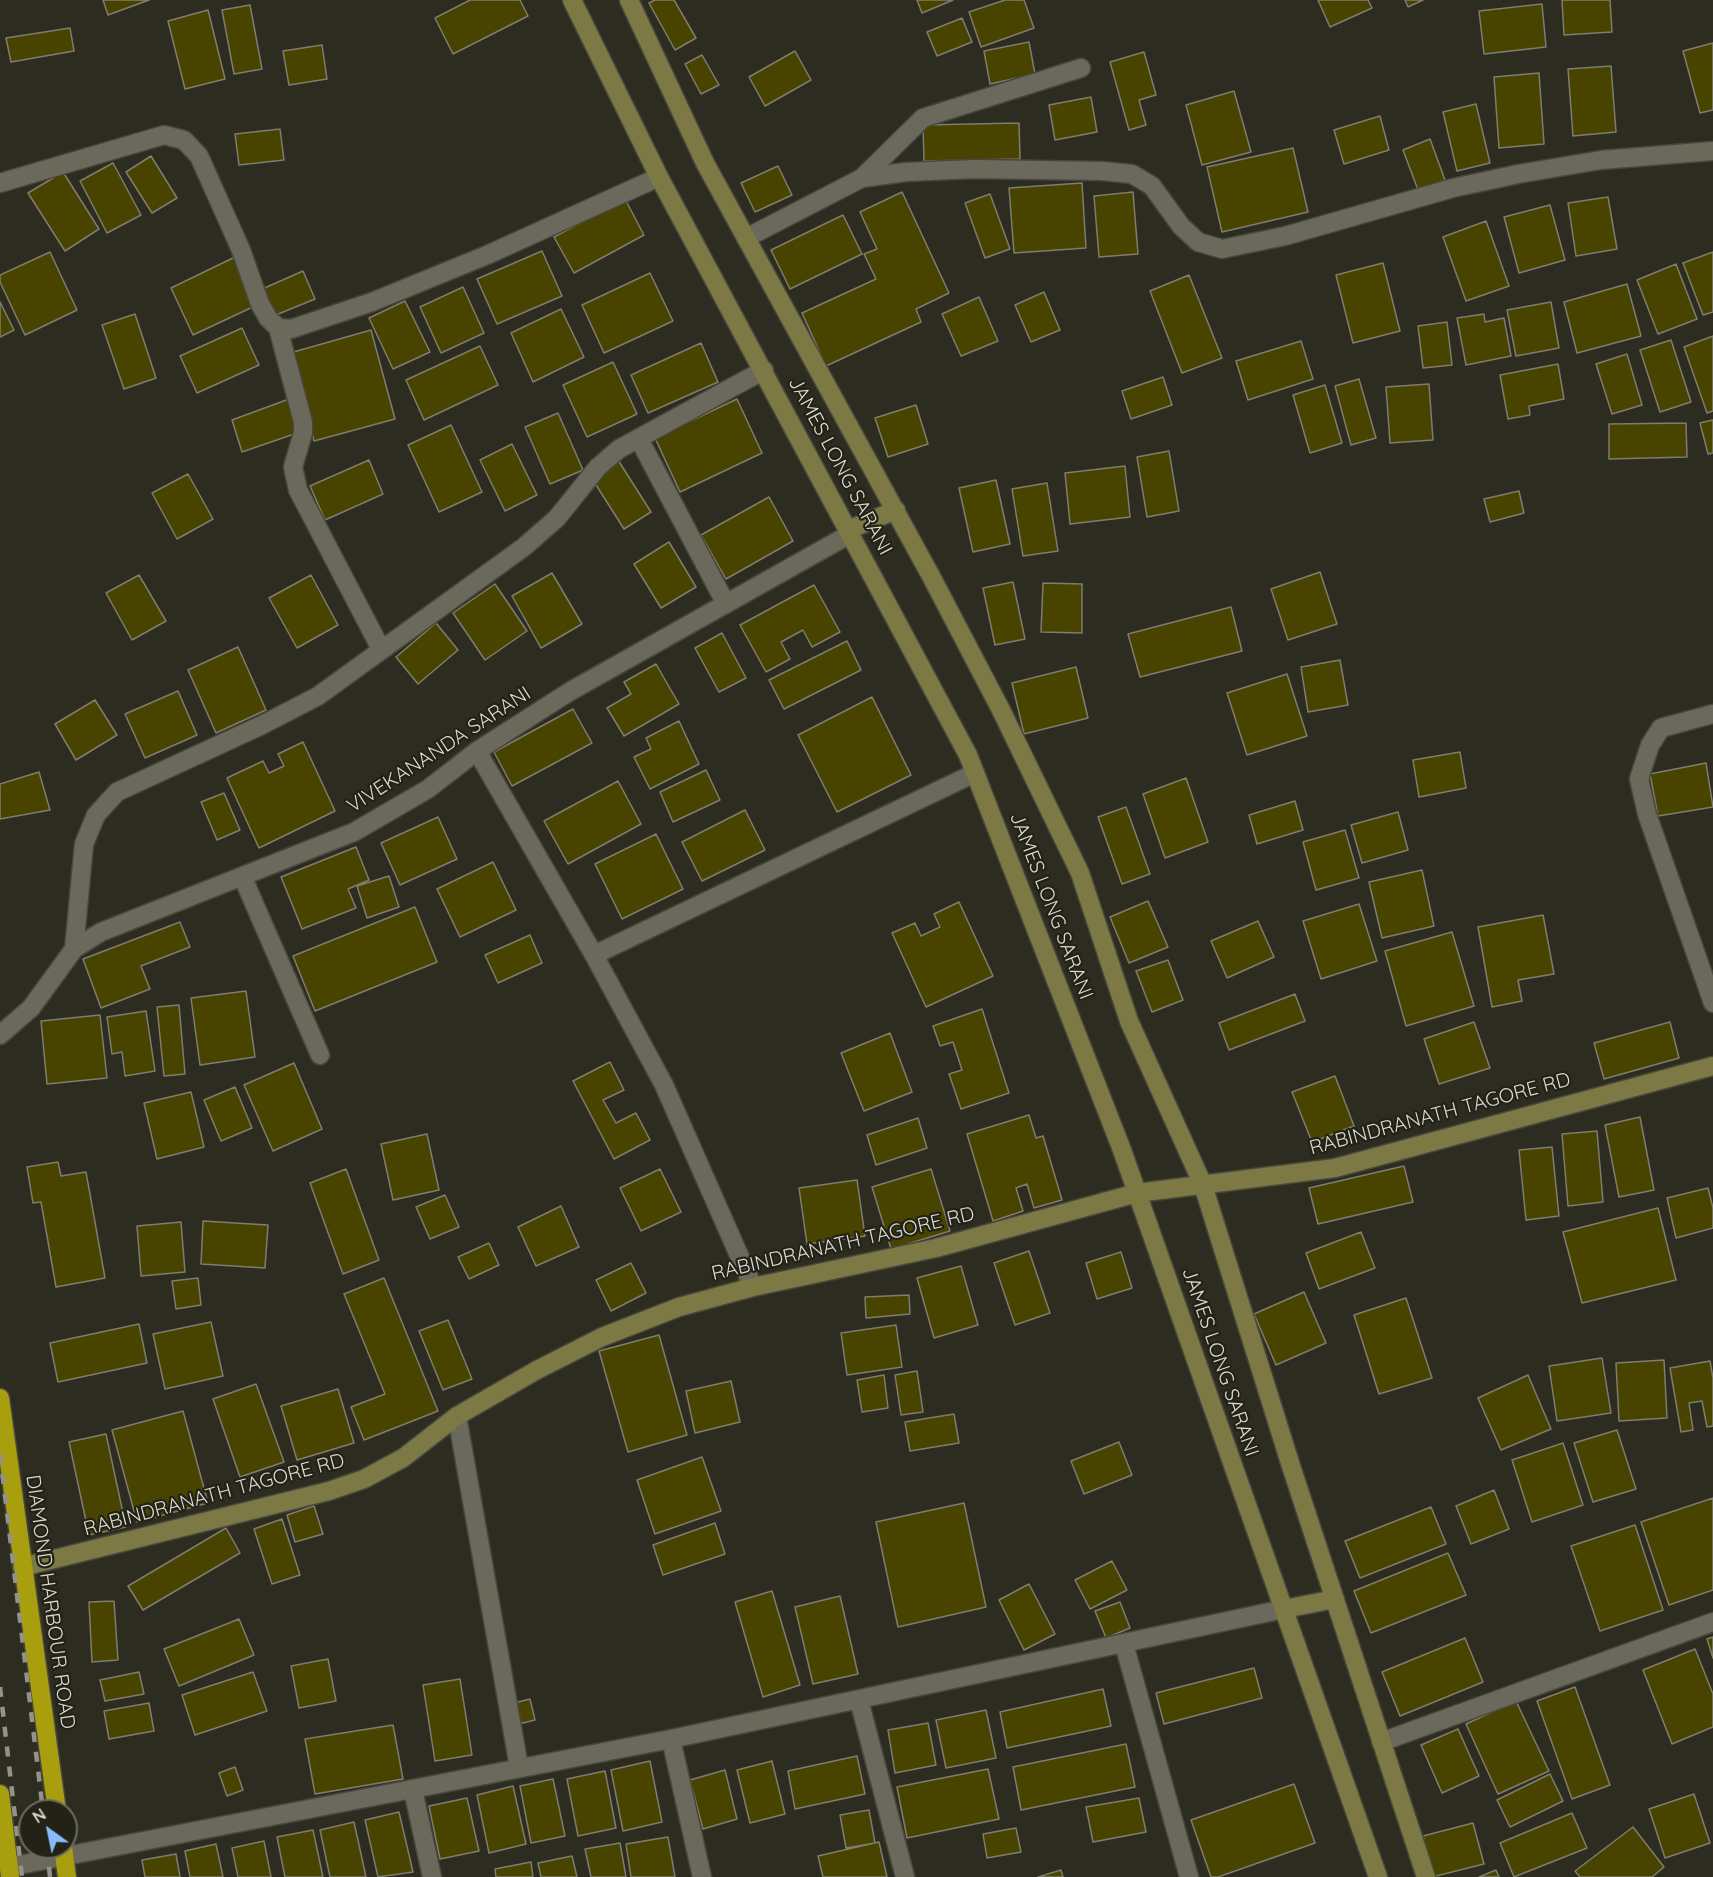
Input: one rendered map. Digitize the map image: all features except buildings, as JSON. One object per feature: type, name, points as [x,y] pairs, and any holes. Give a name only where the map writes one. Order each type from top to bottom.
[{"type":"highway","name":"DIAMOND HARBOUR ROAD","points":[[0,1398],[55,1799]]},
{"type":"highway","points":[[0,1794],[9,1872]]},
{"type":"highway","points":[[64,1859],[67,1877]]},
{"type":"main road","name":"JAMES LONG SARANI","points":[[572,0],[659,177],[968,755],[1137,1193],[1378,1877]]},
{"type":"main road","points":[[629,0],[705,163],[896,510],[1001,710],[1080,873],[1129,1021],[1203,1185],[1426,1877]]},
{"type":"main road","points":[[849,532],[896,510]]},
{"type":"main road","name":"RABINDRANATH TAGORE RD","points":[[22,1567],[329,1491],[363,1479],[403,1458],[457,1416],[602,1337],[679,1307],[753,1287],[936,1248],[1137,1193],[1335,1168],[1713,1066]]},
{"type":"main road","points":[[1284,1609],[1335,1599]]},
{"type":"street","points":[[746,238],[862,178],[923,118],[1081,68]]},
{"type":"street","points":[[0,183],[164,135],[184,140],[199,156],[241,250],[260,304],[268,318],[278,328],[303,422],[303,433],[293,467],[298,490],[381,649]]},
{"type":"street","points":[[862,178],[906,172],[974,170],[1102,171],[1132,174],[1152,186],[1181,226],[1198,242],[1222,249],[1286,236],[1453,188],[1518,174],[1601,160],[1713,152]]},
{"type":"street","points":[[278,328],[291,329],[372,302],[487,255],[659,177]]},
{"type":"street","points":[[74,949],[84,844],[96,815],[117,792],[262,725],[318,696],[524,547],[557,518],[598,467],[619,449],[764,370]]},
{"type":"street","points":[[639,439],[726,604]]},
{"type":"street","name":"VIVEKANANDA SARANI","points":[[0,1035],[31,1008],[74,949],[101,932],[243,878],[354,832],[428,789],[477,751],[569,692],[849,532]]},
{"type":"street","points":[[1713,714],[1661,728],[1650,745],[1639,779],[1647,814],[1713,1003]]},
{"type":"street","points":[[477,751],[594,955],[664,1085],[753,1287]]},
{"type":"street","points":[[594,955],[975,773]]},
{"type":"street","points":[[243,878],[320,1055]]},
{"type":"street","points":[[457,1416],[519,1767]]},
{"type":"street","points":[[78,1848],[413,1790],[519,1767],[671,1739],[1284,1609]]},
{"type":"street","points":[[1381,1742],[1713,1622]]},
{"type":"street","points":[[1124,1644],[1190,1877]]},
{"type":"street","points":[[860,1700],[905,1877]]},
{"type":"street","points":[[671,1739],[702,1877]]},
{"type":"street","points":[[413,1790],[432,1877]]},
{"type":"street","points":[[9,1872],[42,1859]]},
{"type":"railway","points":[[0,1454],[42,1799]]},
{"type":"railway","points":[[0,1687],[22,1877]]},
{"type":"railway","points":[[48,1859],[50,1877]]}]
